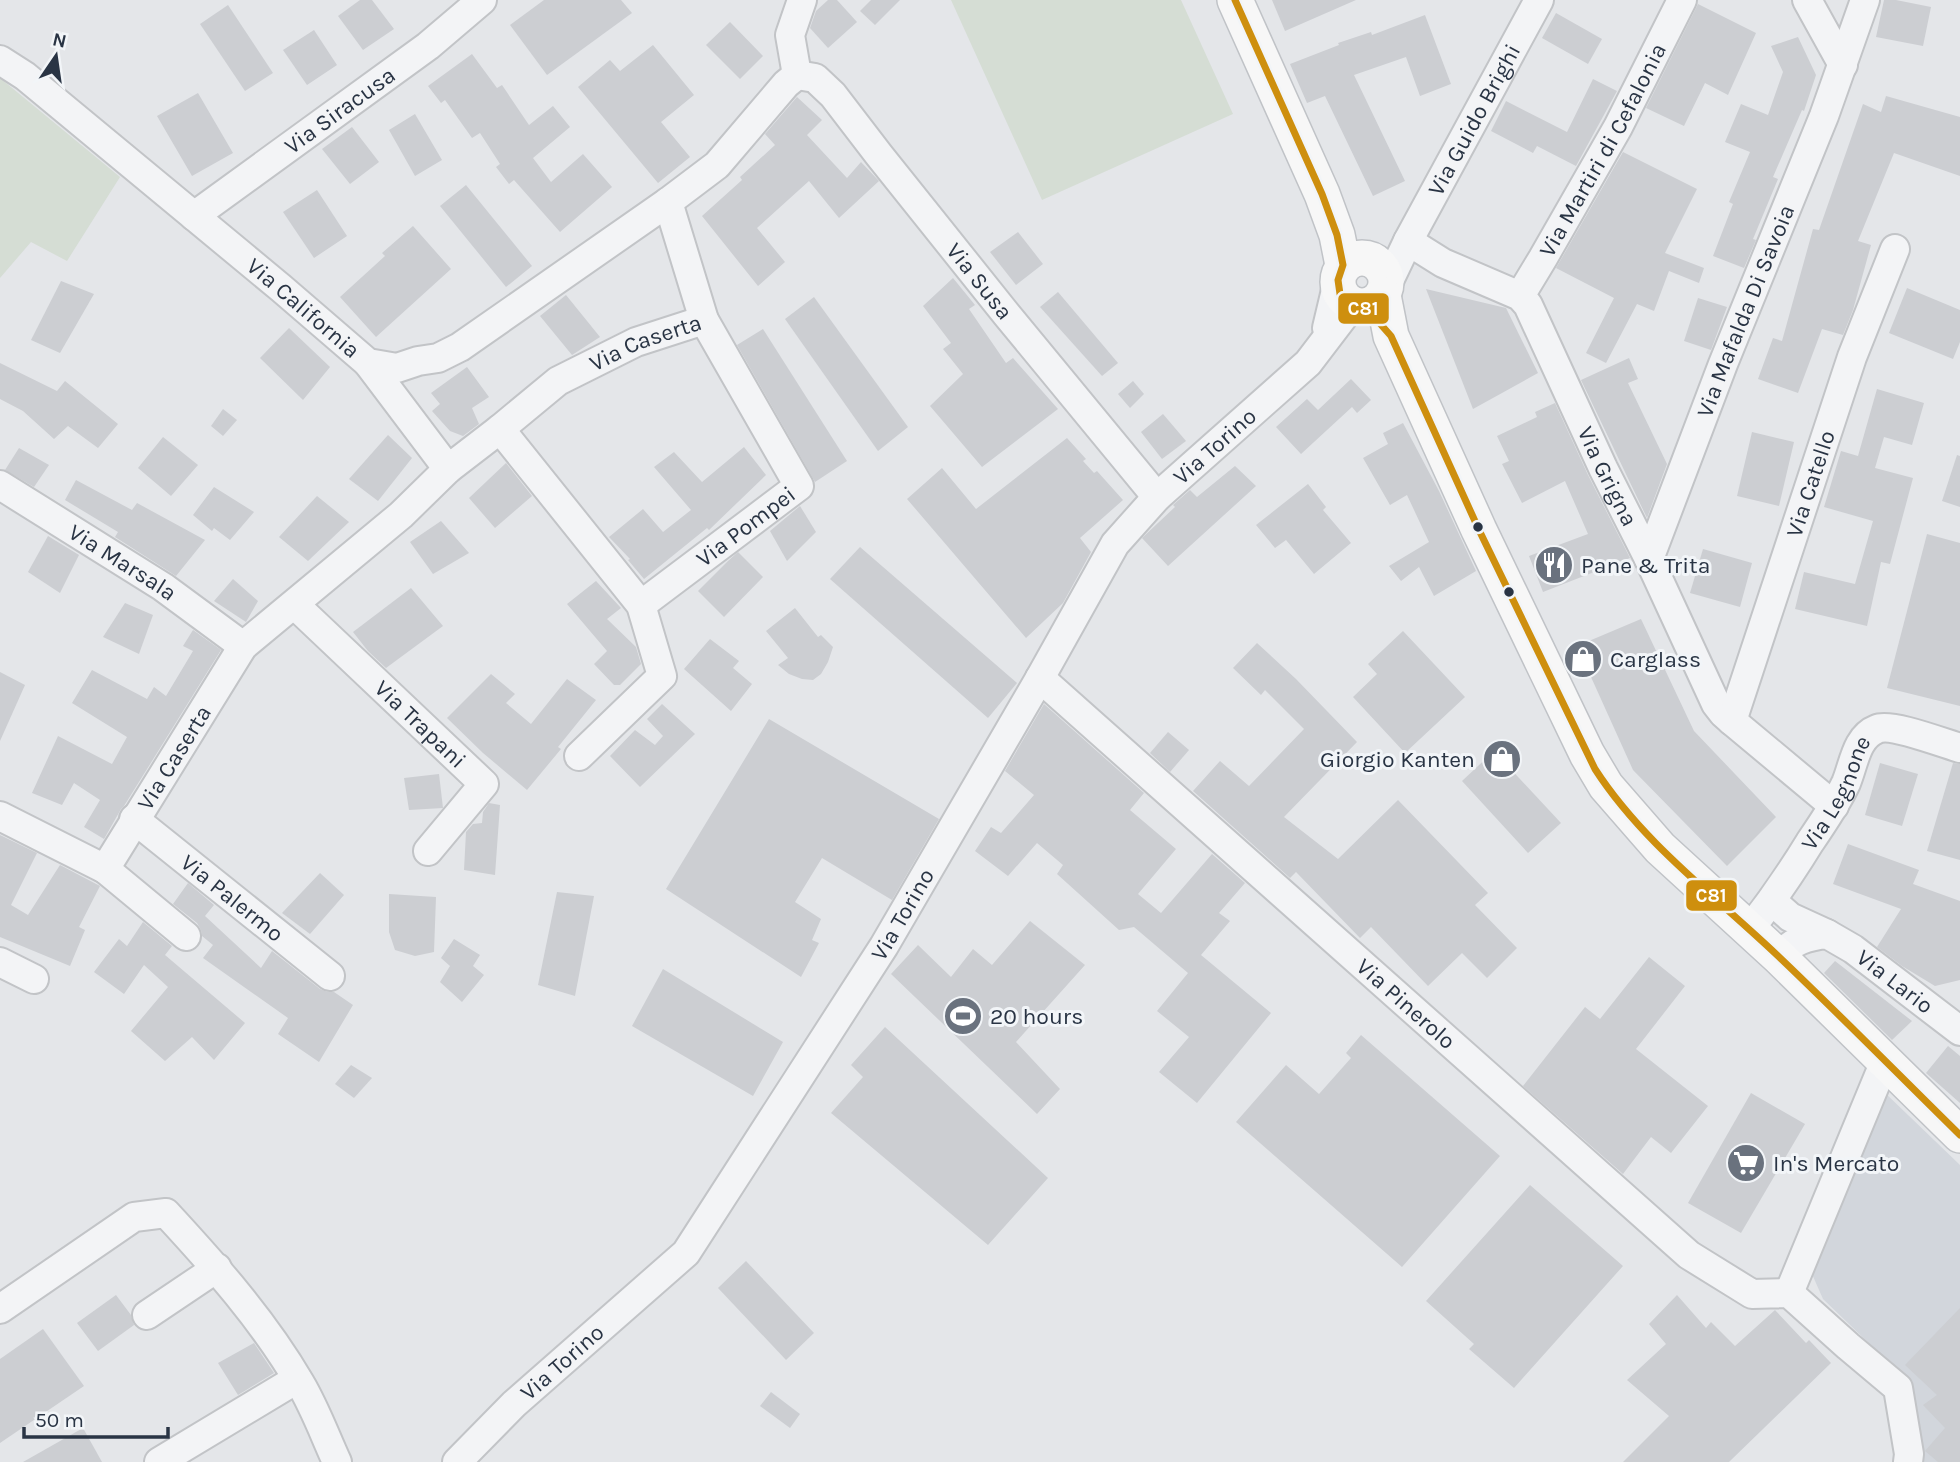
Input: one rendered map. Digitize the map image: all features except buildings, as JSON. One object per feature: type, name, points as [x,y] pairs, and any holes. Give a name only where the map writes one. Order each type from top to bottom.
[{"type":"main road","points":[[1235,0],[1322,194],[1337,235],[1391,336],[1479,530],[1595,769],[1606,786],[1661,848],[1778,956],[1960,1135]]},
{"type":"street","name":"Via Siracusa","points":[[194,216],[428,46],[482,0]]},
{"type":"street","points":[[668,202],[717,165],[786,84],[797,75],[790,35],[802,0]]},
{"type":"street","name":"Via Guido Brighi","points":[[1364,283],[1408,241],[1539,0]]},
{"type":"street","name":"Via Martiri di Cefalonia","points":[[1520,296],[1618,127],[1682,0]]},
{"type":"street","points":[[1807,0],[1843,65]]},
{"type":"street","name":"Via Mafalda Di Savoia","points":[[1649,559],[1723,364],[1843,65],[1865,0]]},
{"type":"street","name":"Via California","points":[[0,60],[25,76],[368,363],[397,368],[438,358],[460,347],[668,202]]},
{"type":"street","name":"Via Susa","points":[[797,75],[815,78],[833,95],[878,155],[1157,497]]},
{"type":"street","name":"Via Caserta","points":[[105,869],[243,646],[401,516],[448,469],[558,381],[636,342],[704,320],[668,202]]},
{"type":"street","points":[[1408,241],[1443,262],[1520,296]]},
{"type":"street","name":"Via Catello","points":[[1732,721],[1853,357],[1895,250]]},
{"type":"street","name":"Via Torino","points":[[457,1462],[514,1404],[686,1253],[884,946],[1040,678],[1105,559],[1127,529],[1157,497],[1292,378],[1320,347],[1331,314],[1364,283]]},
{"type":"street","name":"Via Grigna","points":[[1520,296],[1528,305],[1716,704],[1732,721],[1834,806]]},
{"type":"street","name":"Via Pompei","points":[[641,605],[799,486],[704,320]]},
{"type":"street","points":[[368,363],[448,469]]},
{"type":"street","points":[[500,429],[641,605],[662,676],[579,756]]},
{"type":"street","name":"Via Marsala","points":[[0,485],[163,587],[243,646]]},
{"type":"street","name":"Via Trapani","points":[[295,605],[484,784],[428,850]]},
{"type":"street","name":"Via Pinerolo","points":[[1040,678],[1689,1255],[1752,1294],[1790,1293]]},
{"type":"street","name":"Via Legnone","points":[[1748,930],[1772,901],[1834,806],[1847,782],[1865,736],[1876,729],[1890,728],[1960,748]]},
{"type":"street","points":[[0,816],[105,869],[186,936]]},
{"type":"street","name":"Via Palermo","points":[[134,820],[330,976]]},
{"type":"street","name":"Via Lario","points":[[1772,901],[1790,917],[1827,934],[1853,950],[1960,1031]]},
{"type":"street","points":[[1778,956],[1794,942],[1827,934]]},
{"type":"street","points":[[0,962],[34,979]]},
{"type":"street","points":[[1885,1060],[1790,1293],[1898,1388],[1908,1462]]},
{"type":"street","points":[[0,1309],[134,1217],[166,1213],[217,1268],[261,1323],[298,1379],[337,1462]]},
{"type":"street","points":[[147,1315],[217,1268]]},
{"type":"street","points":[[159,1462],[298,1379]]},
{"type":"shaded area","points":[[951,0],[1181,0],[1233,114],[1042,200]]},
{"type":"shaded area","points":[[0,78],[120,177],[67,261],[31,242],[0,278]]},
{"type":"shaded area","points":[[1882,1090],[1960,1165],[1960,1462],[1919,1462],[1918,1416],[1901,1374],[1823,1299],[1812,1274]]},
{"type":"transit line","name":"C81","points":[[1235,0],[1322,194],[1337,235],[1343,265],[1338,280],[1340,294],[1349,304],[1368,310],[1391,336],[1479,530],[1595,769],[1614,796],[1657,844],[1777,955],[1960,1135]]},
{"type":"place","name":"Pane & Trita","points":[[1554,565]]},
{"type":"place","name":"Carglass","points":[[1583,659]]},
{"type":"place","name":"Giorgio Kanten","points":[[1502,759]]},
{"type":"place","name":"20 hours","points":[[963,1016]]},
{"type":"place","name":"In's Mercato","points":[[1746,1163]]}]
